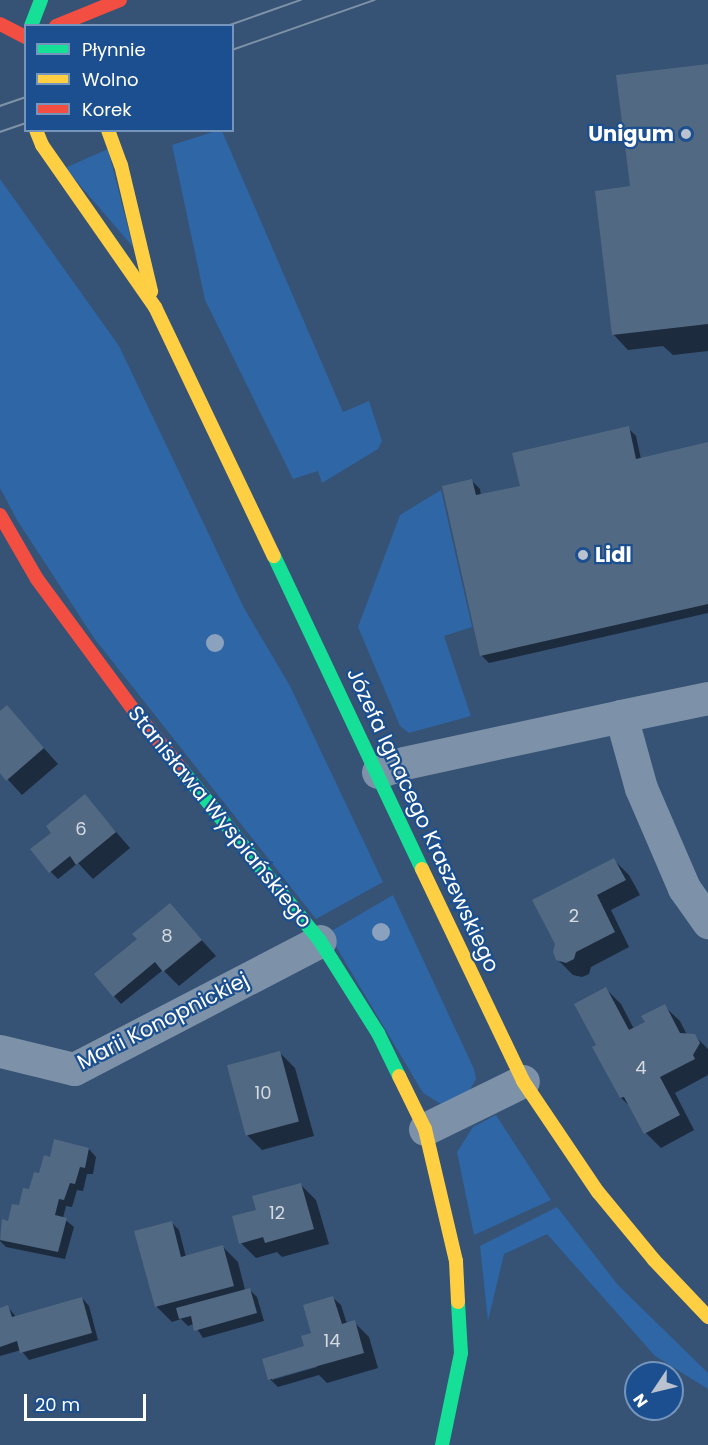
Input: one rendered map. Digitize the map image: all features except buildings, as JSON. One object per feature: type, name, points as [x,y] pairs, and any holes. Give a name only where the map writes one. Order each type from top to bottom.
[{"type":"street","points":[[32,24],[41,0]]},
{"type":"street","points":[[61,24],[120,0]]},
{"type":"street","points":[[0,24],[24,36]]},
{"type":"street","points":[[9,44],[24,38]]},
{"type":"street","name":"Józefa Ignacego Kraszewskiego","points":[[37,132],[42,145],[155,307],[378,772],[522,1081],[598,1192],[654,1260],[708,1317]]},
{"type":"street","name":"Józefa Ignacego Kraszewskiego","points":[[109,132],[122,165],[155,307]]},
{"type":"street","name":"Stanisława Wyspiańskiego","points":[[0,515],[37,579],[135,712],[320,941],[378,1033],[425,1129],[456,1261],[459,1307],[461,1353],[442,1445]]},
{"type":"street","points":[[378,772],[404,763],[708,698]]},
{"type":"street","points":[[621,716],[641,788],[684,888],[708,922]]},
{"type":"street","name":"Marii Konopnickiej","points":[[0,1051],[74,1069],[320,941]]},
{"type":"street","points":[[425,1129],[478,1105],[522,1081]]},
{"type":"shaded area","points":[[213,132],[222,132],[343,412],[369,401],[382,441],[378,449],[322,483],[318,471],[293,479],[205,300],[172,145]]},
{"type":"shaded area","points":[[108,149],[133,247],[65,168]]},
{"type":"shaded area","points":[[0,179],[119,346],[244,608],[290,686],[383,882],[316,919],[94,638],[17,520],[0,488]]},
{"type":"shaded area","points":[[441,490],[472,627],[444,636],[471,716],[409,733],[400,726],[358,627],[400,515]]},
{"type":"shaded area","points":[[393,895],[474,1069],[476,1079],[469,1091],[441,1104],[423,1093],[328,933]]},
{"type":"shaded area","points":[[496,1115],[551,1200],[474,1235],[457,1152],[473,1127]]},
{"type":"shaded area","points":[[557,1207],[618,1285],[708,1373],[708,1389],[684,1374],[684,1361],[663,1361],[655,1356],[547,1234],[504,1254],[488,1321],[480,1246]]},
{"type":"tram line","points":[[233,24],[301,0]]},
{"type":"tram line","points":[[234,49],[375,0]]},
{"type":"tram line","points":[[0,106],[24,98]]},
{"type":"tram line","points":[[0,132],[24,124]]},
{"type":"traffic: fast","points":[[32,24],[41,0]]},
{"type":"traffic: fast","points":[[274,556],[422,869]]},
{"type":"traffic: fast","points":[[182,770],[320,941],[378,1033],[399,1076]]},
{"type":"traffic: fast","points":[[442,1445],[461,1353],[458,1302]]},
{"type":"traffic: slow","points":[[37,132],[42,145],[155,307],[274,556]]},
{"type":"traffic: slow","points":[[109,132],[121,165],[151,291]]},
{"type":"traffic: slow","points":[[422,869],[523,1081],[598,1192],[654,1260],[708,1317]]},
{"type":"traffic: slow","points":[[399,1076],[425,1129],[456,1261],[458,1302]]},
{"type":"traffic: jam","points":[[61,24],[120,0]]},
{"type":"traffic: jam","points":[[0,24],[24,36]]},
{"type":"traffic: jam","points":[[0,515],[37,579],[135,712],[182,770]]},
{"type":"place","name":"Unigum","points":[[686,134]]},
{"type":"place","name":"Lidl","points":[[583,555]]}]
